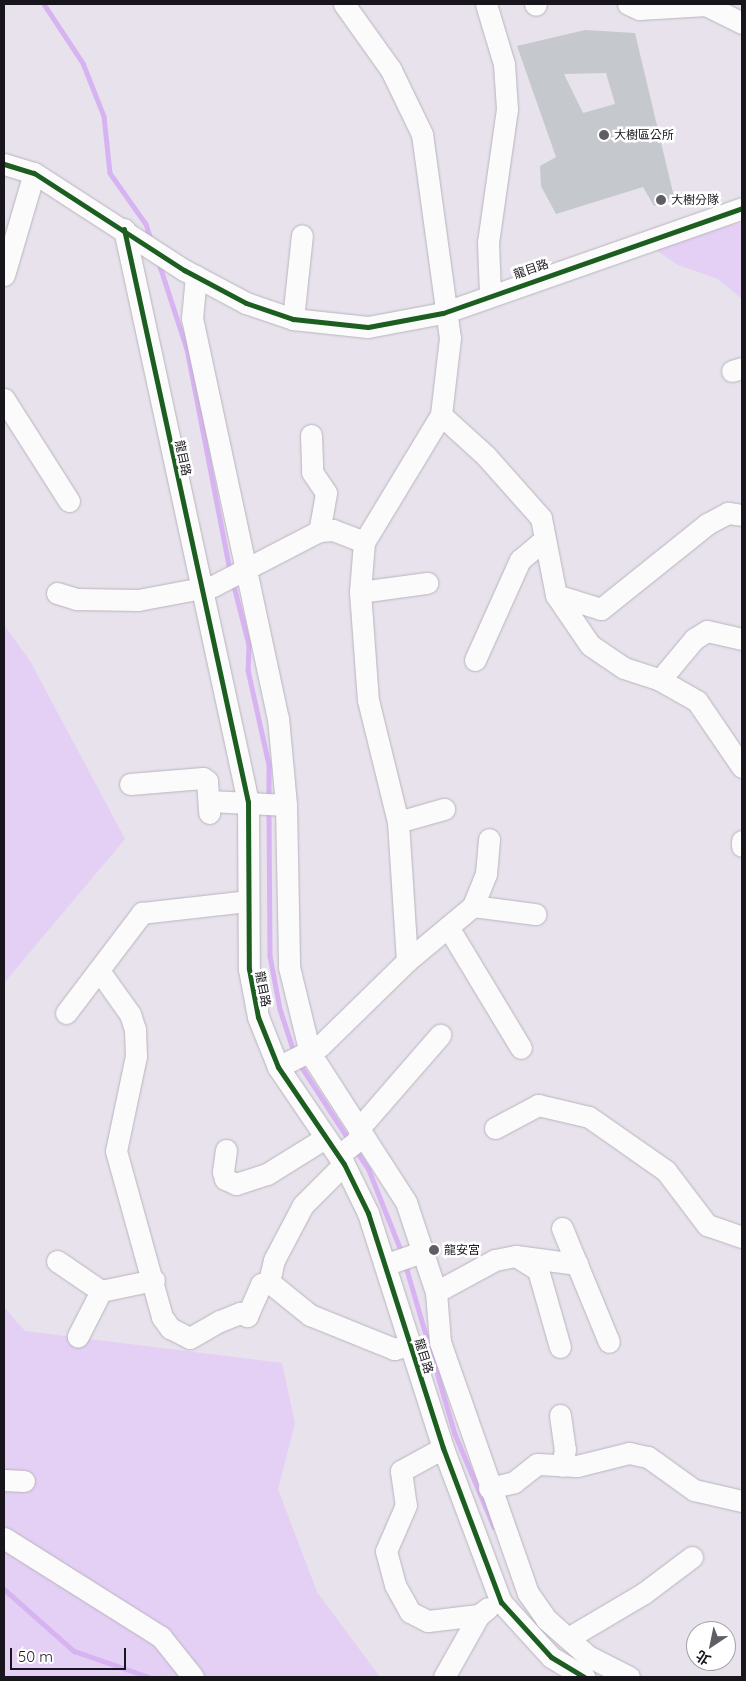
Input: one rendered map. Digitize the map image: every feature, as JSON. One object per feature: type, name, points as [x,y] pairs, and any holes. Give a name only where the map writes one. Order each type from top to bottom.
[{"type":"street","points":[[344,4],[391,70],[422,134],[439,233],[443,313],[450,338],[441,415],[364,542],[360,592],[368,700],[398,822],[407,961]]},
{"type":"street","points":[[486,4],[504,64],[507,109],[488,242],[490,294]]},
{"type":"street","points":[[628,4],[639,9],[706,5],[742,23]]},
{"type":"street","points":[[4,164],[34,173],[190,273]]},
{"type":"street","points":[[4,275],[11,228],[34,173]]},
{"type":"street","name":"龍目路","points":[[190,273],[246,303],[293,319],[368,327],[443,313],[490,294],[742,208]]},
{"type":"street","name":"龍目路","points":[[124,229],[207,588],[254,802],[247,901],[249,969],[258,1017],[295,1060],[349,1148],[390,1263],[410,1345],[443,1448],[515,1597],[551,1656],[584,1677]]},
{"type":"street","points":[[293,319],[302,235]]},
{"type":"street","name":"龍目路","points":[[190,273],[192,318],[243,572],[278,718],[284,806],[289,967],[295,1060],[325,1138],[349,1148],[402,1195],[436,1292],[440,1342],[489,1488],[515,1597],[546,1619],[588,1656],[629,1677]]},
{"type":"street","points":[[4,399],[70,501]]},
{"type":"street","points":[[441,415],[515,486],[541,518],[556,595],[590,645],[624,668],[660,680],[696,701],[742,767]]},
{"type":"street","points":[[311,435],[312,472],[326,493],[319,531]]},
{"type":"street","points":[[556,595],[600,609],[707,524],[728,513],[742,515]]},
{"type":"street","points":[[58,593],[76,598],[138,600],[207,588],[243,572],[319,531],[333,530],[364,542]]},
{"type":"street","points":[[476,660],[520,560],[544,540]]},
{"type":"street","points":[[360,592],[427,583]]},
{"type":"street","points":[[660,680],[694,639],[707,631],[742,639]]},
{"type":"street","points":[[130,784],[202,778],[210,807],[254,802],[284,806]]},
{"type":"street","points":[[398,822],[444,809]]},
{"type":"street","points":[[295,1060],[407,961],[473,906],[486,874],[489,839]]},
{"type":"street","points":[[742,841],[742,846]]},
{"type":"street","points":[[66,1013],[100,972],[142,914],[247,901]]},
{"type":"street","points":[[473,906],[535,914]]},
{"type":"street","points":[[448,927],[521,1048]]},
{"type":"street","points":[[100,972],[134,1029],[136,1056],[116,1151],[133,1224],[154,1280],[162,1317],[170,1328],[190,1338],[240,1313],[247,1316],[260,1284],[269,1282]]},
{"type":"street","points":[[269,1282],[274,1260],[303,1204],[440,1035]]},
{"type":"street","points":[[495,1128],[538,1105],[589,1117],[666,1171],[707,1225],[742,1237]]},
{"type":"street","points":[[226,1150],[223,1172],[225,1179],[236,1184],[260,1177],[325,1138]]},
{"type":"street","points":[[562,1228],[608,1342]]},
{"type":"street","points":[[390,1263],[422,1253]]},
{"type":"street","points":[[436,1292],[495,1260],[516,1256],[577,1264]]},
{"type":"street","points":[[516,1256],[538,1270],[560,1347]]},
{"type":"street","points":[[58,1262],[101,1291],[154,1280]]},
{"type":"street","points":[[269,1282],[310,1315],[394,1348],[410,1345]]},
{"type":"street","points":[[78,1336],[101,1291]]},
{"type":"street","points":[[560,1415],[565,1449],[562,1466]]},
{"type":"street","points":[[443,1448],[401,1471],[406,1505],[386,1551],[395,1586],[410,1612],[428,1621],[479,1615],[515,1597]]},
{"type":"street","points":[[489,1488],[514,1482],[537,1464],[562,1466],[629,1453],[648,1457],[694,1490],[742,1501]]},
{"type":"street","points":[[4,1538],[161,1637],[193,1677]]},
{"type":"street","points":[[568,1638],[644,1593],[692,1557]]},
{"type":"street","points":[[444,1677],[479,1615]]},
{"type":"shaded area","points":[[742,223],[742,299],[718,279],[678,265],[647,244]]},
{"type":"shaded area","points":[[4,625],[30,661],[125,839],[4,983]]},
{"type":"shaded area","points":[[4,1307],[25,1331],[282,1363],[295,1423],[278,1489],[317,1592],[380,1677],[4,1677]]},
{"type":"building","name":"大樹區公所","points":[[585,30],[635,33],[674,197],[654,206],[643,187],[556,214],[541,186],[540,166],[556,157],[517,46]],"holes":[[[606,73],[615,104],[583,113],[564,74]]]},
{"type":"waterway","points":[[44,4],[83,63],[104,116],[110,173],[146,224],[151,239]]},
{"type":"waterway","points":[[159,263],[187,349],[230,570]]},
{"type":"waterway","points":[[233,582],[249,645],[248,670],[269,765],[269,797]]},
{"type":"waterway","points":[[269,810],[270,956],[280,1009],[294,1052]]},
{"type":"waterway","points":[[299,1063],[349,1140]]},
{"type":"waterway","points":[[355,1149],[369,1170],[402,1253]]},
{"type":"waterway","points":[[405,1263],[455,1434],[494,1527]]},
{"type":"waterway","points":[[4,1589],[74,1651],[149,1677]]},
{"type":"cycle path","points":[[4,164],[34,173],[184,270],[246,303],[293,319],[368,327],[443,313],[742,208]]},
{"type":"cycle path","points":[[124,229],[248,802],[249,969],[258,1017],[278,1067],[344,1164],[368,1213],[443,1448],[501,1602],[551,1657],[584,1677]]},
{"type":"place","name":"大樹區公所","points":[[604,135]]},
{"type":"place","name":"大樹分隊","points":[[661,200]]},
{"type":"place","name":"龍安宮","points":[[434,1250]]}]
